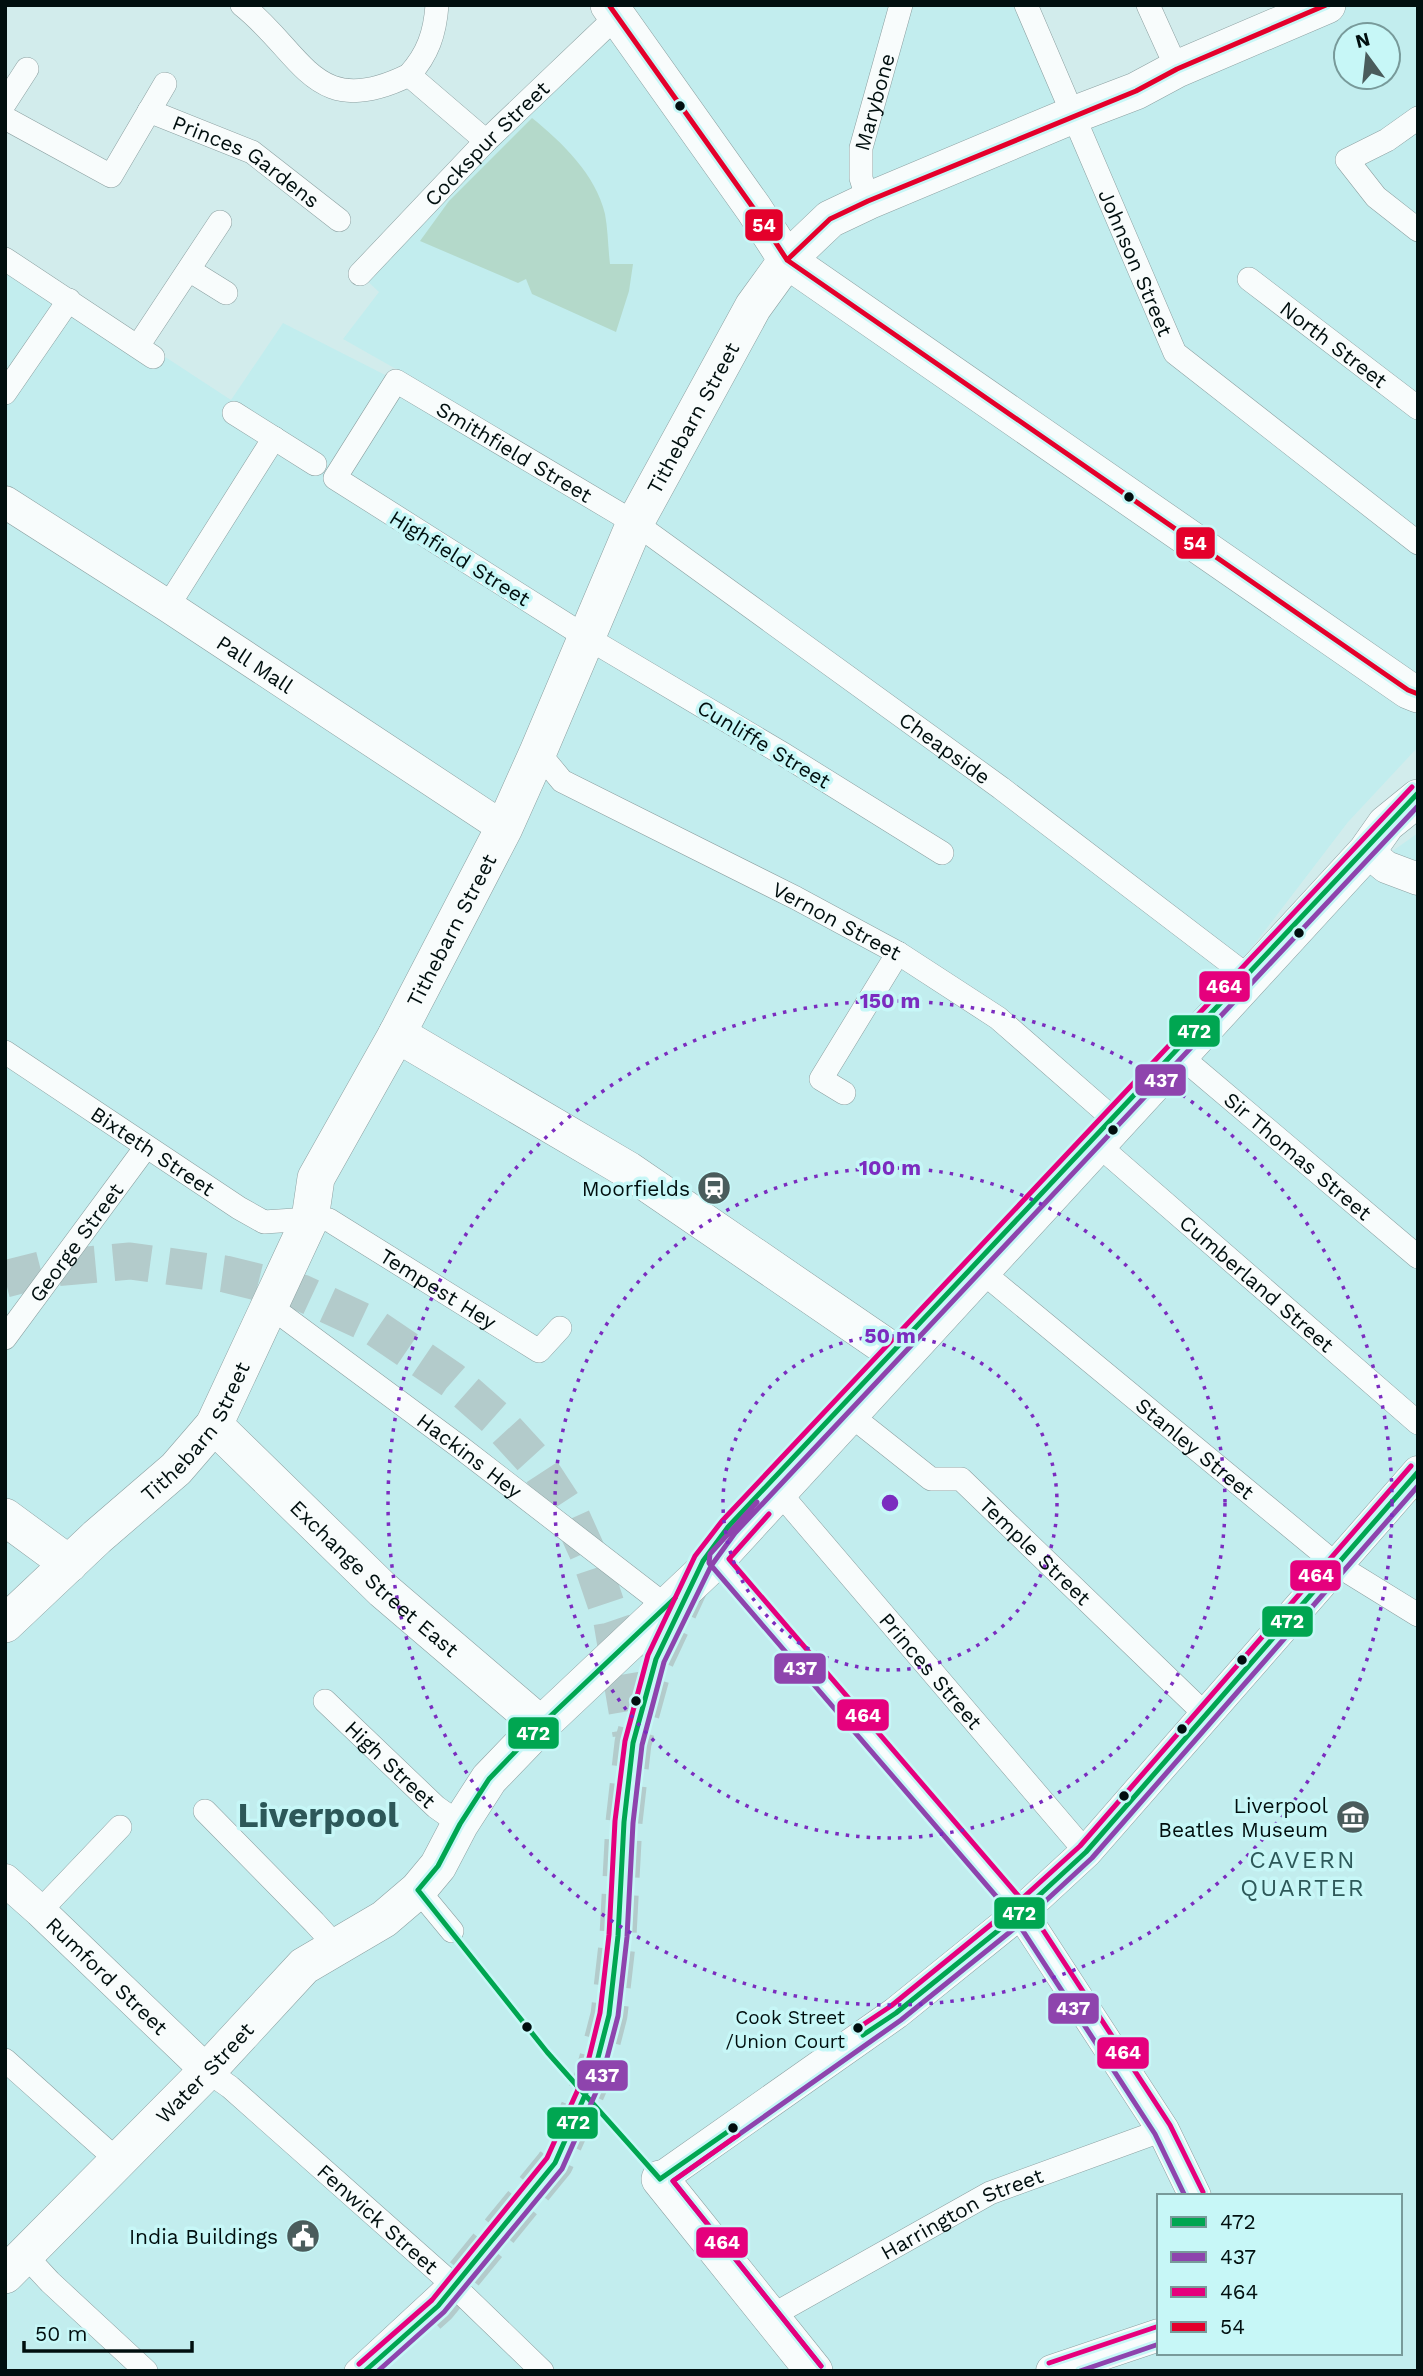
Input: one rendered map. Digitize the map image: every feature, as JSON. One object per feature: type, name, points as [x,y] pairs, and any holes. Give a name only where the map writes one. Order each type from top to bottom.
[{"type":"main road","name":"Tithebarn Street","points":[[5,1624],[69,1563],[176,1469],[214,1425],[310,1219],[316,1178],[397,1034],[504,828],[635,523],[753,307],[788,260],[830,219],[867,201],[1073,114],[1136,91],[1177,69],[1326,5]]},
{"type":"main road","points":[[613,10],[788,260],[1408,690],[1418,694]]},
{"type":"main road","points":[[1377,838],[1406,790],[1418,777]]},
{"type":"main road","points":[[1377,838],[1418,798]]},
{"type":"main road","name":"Water Street","points":[[15,2265],[207,2071],[304,1966],[384,1919],[418,1890],[438,1866],[460,1824],[489,1779],[541,1725],[717,1559],[1377,838]]},
{"type":"main road","points":[[397,1034],[628,1170],[901,1357]]},
{"type":"main road","name":"Exchange Street East","points":[[214,1425],[383,1590],[541,1725]]},
{"type":"main road","points":[[5,1517],[69,1563]]},
{"type":"main road","points":[[660,2179],[814,2371]]},
{"type":"street","points":[[242,5],[257,17],[299,65],[316,80],[338,89],[361,92],[388,85],[409,75],[422,61],[433,37],[438,5]]},
{"type":"street","name":"Marybone","points":[[867,201],[861,178],[861,148],[901,5]]},
{"type":"street","name":"Johnson Street","points":[[1026,5],[1175,353],[1418,543]]},
{"type":"street","points":[[1148,5],[1177,69]]},
{"type":"street","name":"Cockspur Street","points":[[360,274],[613,10]]},
{"type":"street","points":[[5,103],[27,69]]},
{"type":"street","points":[[409,75],[486,141]]},
{"type":"street","name":"Princes Gardens","points":[[5,118],[111,176],[165,84]]},
{"type":"street","name":"Princes Gardens","points":[[149,111],[252,152],[339,220]]},
{"type":"street","points":[[1418,118],[1387,140],[1347,160],[1376,197],[1418,230]]},
{"type":"street","points":[[5,259],[146,352],[189,270],[220,222]]},
{"type":"street","points":[[189,270],[226,293]]},
{"type":"street","name":"North Street","points":[[1249,279],[1418,408]]},
{"type":"street","points":[[5,393],[69,300]]},
{"type":"street","name":"Smithfield Street","points":[[335,478],[396,381],[635,523]]},
{"type":"street","points":[[234,413],[315,464]]},
{"type":"street","points":[[168,606],[274,438]]},
{"type":"street","name":"Highfield Street","points":[[335,478],[586,637]]},
{"type":"street","name":"Pall Mall","points":[[5,502],[504,828]]},
{"type":"street","name":"Cheapside","points":[[635,523],[1001,788],[1250,978]]},
{"type":"street","name":"Cunliffe Street","points":[[586,637],[783,754],[942,853]]},
{"type":"street","name":"Vernon Street","points":[[538,752],[562,781],[796,898],[898,953],[998,1018],[1107,1133]]},
{"type":"street","points":[[1377,838],[1386,867],[1418,879]]},
{"type":"street","points":[[844,1093],[821,1079],[898,953]]},
{"type":"street","name":"Bixteth Street","points":[[5,1052],[264,1222],[310,1219]]},
{"type":"street","name":"Sir Thomas Street","points":[[1179,1055],[1418,1257]]},
{"type":"street","name":"Cumberland Street","points":[[1107,1133],[1418,1423]]},
{"type":"street","name":"George Street","points":[[5,1338],[146,1147]]},
{"type":"street","name":"Tempest Hey","points":[[310,1219],[329,1220],[528,1346],[539,1350],[560,1328]]},
{"type":"street","name":"Stanley Street","points":[[981,1271],[1337,1565],[1418,1615]]},
{"type":"street","name":"Hackins Hey","points":[[271,1307],[460,1447],[666,1606]]},
{"type":"street","name":"Temple Street","points":[[849,1413],[931,1479],[961,1479],[1206,1715]]},
{"type":"street","points":[[660,2179],[896,2013],[1021,1912],[1086,1852],[1418,1472]]},
{"type":"street","name":"Princes Street","points":[[778,1491],[1086,1852]]},
{"type":"street","points":[[717,1559],[1021,1912],[1163,2130],[1194,2194]]},
{"type":"street","name":"High Street","points":[[325,1701],[436,1807],[460,1824]]},
{"type":"street","points":[[205,1811],[314,1922],[331,1949]]},
{"type":"street","points":[[40,1910],[120,1827]]},
{"type":"street","name":"Rumford Street","points":[[5,1880],[40,1910],[207,2071]]},
{"type":"street","points":[[418,1890],[452,1931]]},
{"type":"street","points":[[5,2060],[117,2160]]},
{"type":"street","name":"Fenwick Street","points":[[207,2071],[230,2087],[451,2283],[542,2371]]},
{"type":"street","name":"Harrington Street","points":[[771,2316],[990,2193],[1163,2130]]},
{"type":"street","points":[[15,2265],[50,2282],[146,2371]]},
{"type":"street","points":[[356,2371],[451,2283]]},
{"type":"street","points":[[1052,2371],[1157,2336]]},
{"type":"shaded area","points":[[609,5],[1026,5],[1073,114],[1326,5],[1418,5],[1418,747],[1348,822],[1247,954],[1418,833],[1418,2371],[5,2371],[5,252],[231,400],[283,323],[395,380],[396,369],[343,339],[379,292],[360,274],[617,16]]},
{"type":"green space","points":[[532,118],[566,149],[594,186],[605,214],[610,264],[633,264],[629,291],[616,332],[532,294],[526,279],[518,283],[420,241],[449,201]]},
{"type":"tunnel","points":[[5,1279],[44,1269],[130,1261],[225,1274],[302,1293],[371,1325],[452,1380],[495,1418],[536,1463],[572,1518],[591,1560],[612,1622],[631,1734]]},
{"type":"tunnel","points":[[428,2315],[555,2163],[593,2077],[609,2015],[633,1743],[656,1659],[691,1584]]},
{"type":"transit line","name":"54","points":[[609,5],[754,209],[787,260],[1408,690],[1418,694]]},
{"type":"transit line","name":"54","points":[[787,260],[830,219],[868,201],[1136,91],[1177,69],[1326,5]]},
{"type":"transit line","name":"464","points":[[359,2364],[432,2300],[547,2158],[585,2074],[600,2013],[609,1935],[615,1821],[625,1741],[648,1655],[695,1556],[722,1521],[1412,787]]},
{"type":"transit line","name":"472","points":[[365,2371],[438,2306],[555,2163],[593,2077],[609,2015],[633,1743],[656,1659],[703,1561],[728,1527],[1418,793]]},
{"type":"transit line","name":"437","points":[[378,2371],[444,2312],[562,2169],[601,2081],[618,2016],[642,1745],[664,1662],[711,1566],[735,1533],[1418,806]]},
{"type":"transit line","name":"464","points":[[858,2028],[891,2006],[1015,1905],[1080,1846],[1411,1466]]},
{"type":"transit line","name":"472","points":[[863,2035],[896,2013],[1021,1912],[1086,1852],[1418,1472]]},
{"type":"transit line","name":"437","points":[[821,2366],[673,2181],[901,2020],[1026,1919],[1092,1858],[1418,1486]]},
{"type":"transit line","name":"437","points":[[757,1502],[710,1554],[709,1563],[1014,1917],[1155,2134],[1184,2194]]},
{"type":"transit line","name":"464","points":[[769,1514],[729,1559],[1028,1907],[1170,2125],[1203,2192]]},
{"type":"transit line","name":"472","points":[[418,1890],[438,1866],[460,1824],[489,1779],[541,1725],[675,1598]]},
{"type":"transit line","name":"472","points":[[418,1890],[547,2052],[660,2179]]},
{"type":"transit line","name":"472","points":[[660,2179],[733,2128]]},
{"type":"transit line","name":"464","points":[[738,2135],[673,2181],[821,2366]]},
{"type":"transit line","name":"464","points":[[1049,2363],[1156,2327]]},
{"type":"transit line","name":"437","points":[[1080,2371],[1157,2345]]},
{"type":"place","name":"Moorfields","points":[[714,1188]]},
{"type":"place","name":"Liverpool Beatles Museum","points":[[1353,1817]]},
{"type":"place","name":"Cook Street /Union Court","points":[[858,2028]]},
{"type":"place","name":"India Buildings","points":[[303,2236]]},
{"type":"district","name":"Liverpool","points":[[318,1815]]},
{"type":"district","name":"CAVERN QUARTER","points":[[1303,1874]]}]
